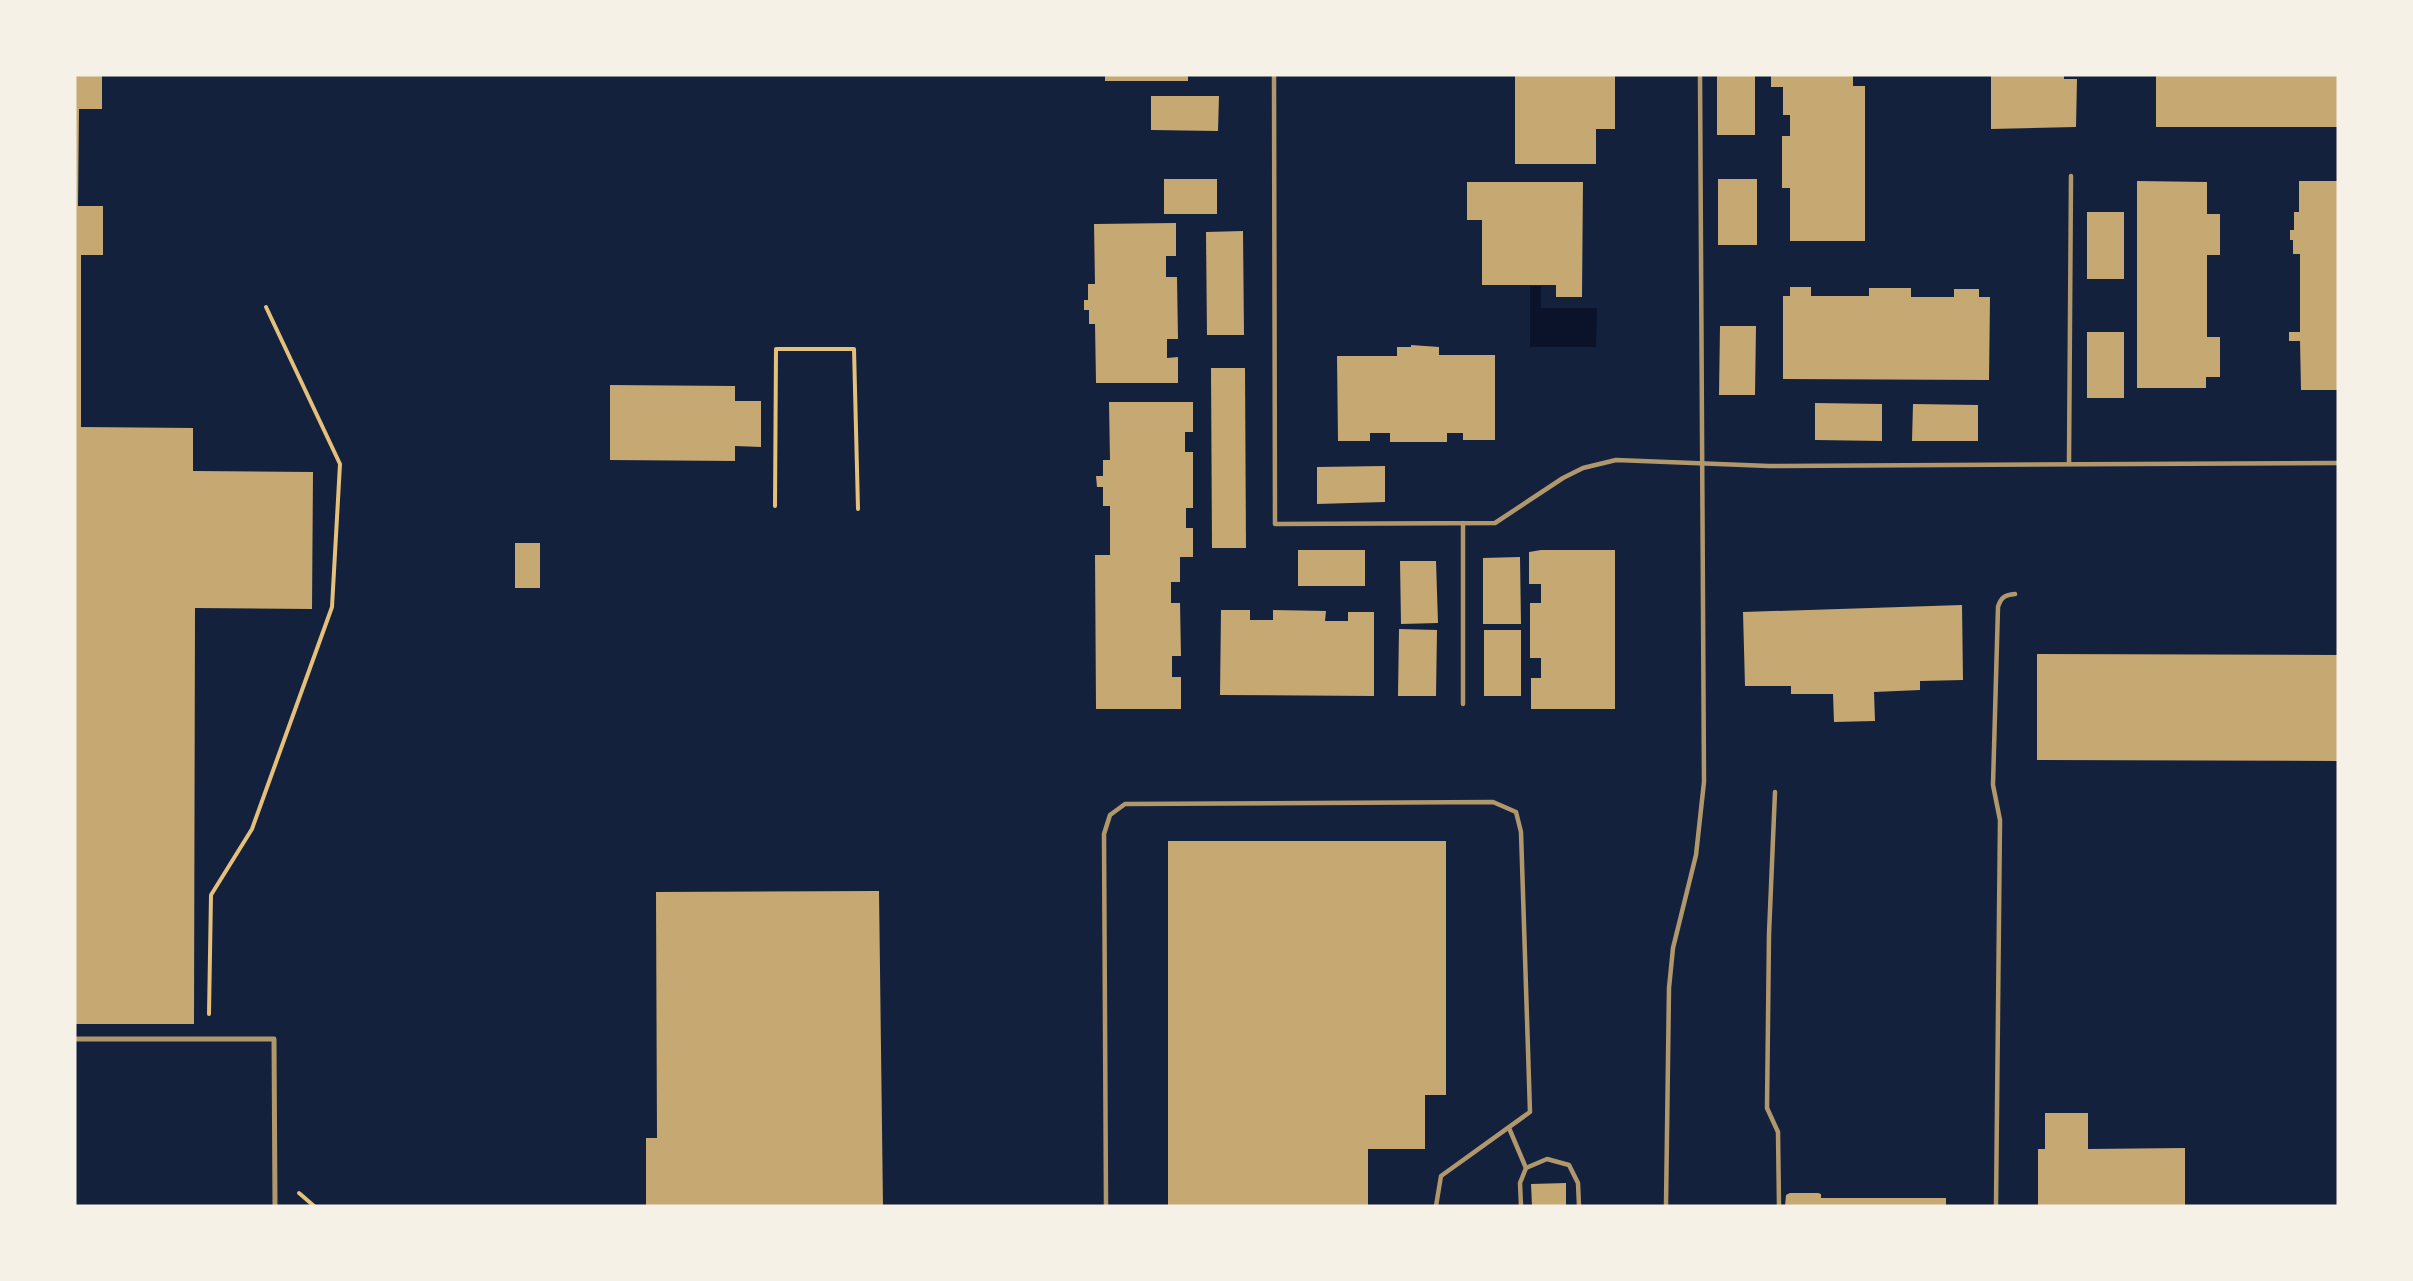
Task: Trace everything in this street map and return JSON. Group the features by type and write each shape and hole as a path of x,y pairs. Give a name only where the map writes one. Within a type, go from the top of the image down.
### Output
{"street":[{"path":"75,1039 274,1039 275,1206"}],"lane":[{"path":"1274,75 1275,524 1495,523 1563,478 1600,463 1635,459 1768,466 2338,463"},
{"path":"1666,1206 1669,988 1673,948 1696,855 1704,782 1700,75"},
{"path":"2069,464 2072,176"},
{"path":"1464,523 1464,704"},
{"path":"1996,1206 2000,820 1993,785 1998,608 2000,600 2006,595 2015,594"},
{"path":"1775,792 1769,934 1767,1108 1778,1132 1779,1206"},
{"path":"1106,1206 1104,834 1110,814 1125,804 1493,802 1516,813 1521,831 1530,1112 1441,1176 1436,1206"},
{"path":"1509,1128 1526,1168 1520,1183 1521,1206"},
{"path":"1526,1168 1547,1159 1569,1165 1578,1183 1579,1206"}],"path":[{"path":"209,1022 211,895 252,830 332,607 340,464 266,307"},
{"path":"775,506 776,350 854,350 858,509"}],"water":[{"path":"1530,286 1541,286 1541,308 1597,308 1596,347 1530,347"}],"building":[{"path":"75,75 102,75 102,109 79,109 78,206 103,206 103,255 81,255 81,427 193,428 193,471 313,472 312,609 195,608 194,1024 75,1024"},
{"path":"1105,75 1188,75 1188,81 1105,81"},
{"path":"1515,75 1615,75 1615,129 1596,129 1596,164 1515,164"},
{"path":"1717,75 1755,75 1755,135 1717,135"},
{"path":"1771,75 1853,75 1853,86 1865,86 1865,241 1790,241 1790,188 1782,188 1782,136 1790,136 1790,115 1783,115 1783,87 1771,87"},
{"path":"1991,75 2064,75 2064,79 2077,79 2076,127 1991,129"},
{"path":"2156,75 2338,75 2338,127 2156,127"},
{"path":"1151,96 1219,96 1218,131 1151,130"},
{"path":"1164,179 1217,179 1217,214 1164,214"},
{"path":"1718,179 1757,179 1757,245 1718,245"},
{"path":"2137,181 2207,182 2207,214 2220,214 2220,255 2207,255 2207,337 2220,337 2220,377 2206,377 2206,388 2137,388"},
{"path":"2299,181 2338,181 2338,390 2301,390 2300,341 2289,341 2289,332 2300,332 2300,254 2293,254 2293,240 2290,240 2290,230 2294,230 2294,212 2299,212"},
{"path":"1467,182 1583,182 1582,297 1556,297 1556,285 1482,285 1482,220 1467,220"},
{"path":"2087,212 2124,212 2124,279 2087,279"},
{"path":"1176,223 1176,256 1166,256 1166,277 1177,277 1178,339 1167,339 1167,358 1178,357 1178,383 1096,383 1095,324 1089,324 1089,310 1084,310 1084,300 1088,300 1088,284 1095,284 1094,224"},
{"path":"1243,231 1244,335 1207,335 1206,232"},
{"path":"1790,287 1811,287 1811,296 1869,296 1869,288 1911,288 1911,297 1954,297 1954,289 1979,289 1979,297 1990,297 1989,380 1783,379 1783,296 1790,296"},
{"path":"1720,326 1756,326 1755,395 1719,395"},
{"path":"2087,332 2124,332 2124,398 2087,398"},
{"path":"1411,345 1439,347 1439,355 1495,355 1495,440 1463,440 1463,433 1447,433 1447,442 1390,442 1390,433 1370,433 1370,441 1338,441 1337,356 1397,356 1397,347 1411,347"},
{"path":"1211,368 1245,368 1246,548 1212,548"},
{"path":"610,385 735,386 735,401 761,401 761,447 735,446 735,461 610,460"},
{"path":"1109,402 1193,402 1193,432 1185,432 1185,452 1193,452 1193,508 1186,508 1186,528 1193,528 1193,557 1180,557 1180,582 1171,582 1171,603 1180,603 1181,656 1172,656 1172,677 1181,677 1181,709 1096,709 1095,555 1110,555 1110,506 1103,506 1103,487 1097,487 1096,476 1103,476 1103,460 1110,460"},
{"path":"1815,403 1882,404 1882,441 1815,440"},
{"path":"1913,404 1978,405 1978,441 1912,441"},
{"path":"1385,466 1385,502 1317,504 1317,467"},
{"path":"515,543 540,543 540,588 515,588"},
{"path":"1298,550 1365,550 1365,586 1298,586"},
{"path":"1615,550 1615,709 1531,709 1531,678 1541,678 1541,658 1530,658 1530,603 1541,603 1541,584 1529,584 1529,552"},
{"path":"1520,557 1521,624 1483,624 1483,558"},
{"path":"1400,561 1436,561 1438,623 1401,624"},
{"path":"1962,605 1963,680 1920,681 1920,690 1874,692 1875,721 1834,722 1833,694 1791,694 1791,686 1745,686 1743,612"},
{"path":"1221,610 1250,610 1250,620 1273,620 1273,610 1326,611 1325,621 1348,621 1348,612 1374,612 1374,696 1220,695"},
{"path":"1399,629 1437,630 1436,696 1398,696"},
{"path":"1484,630 1521,630 1521,696 1484,696"},
{"path":"2037,654 2338,655 2338,761 2037,760"},
{"path":"1168,841 1446,841 1446,1095 1425,1095 1425,1149 1368,1149 1368,1206 1168,1206"},
{"path":"879,891 883,1206 646,1206 646,1138 657,1138 656,892"},
{"path":"2045,1113 2088,1113 2088,1149 2185,1148 2185,1206 2038,1206 2038,1149 2045,1149"},
{"path":"1566,1183 1566,1206 1532,1206 1531,1184"},
{"path":"1818,1193 1821,1194 1821,1198 1946,1198 1946,1206 1785,1206 1786,1195"}]}
